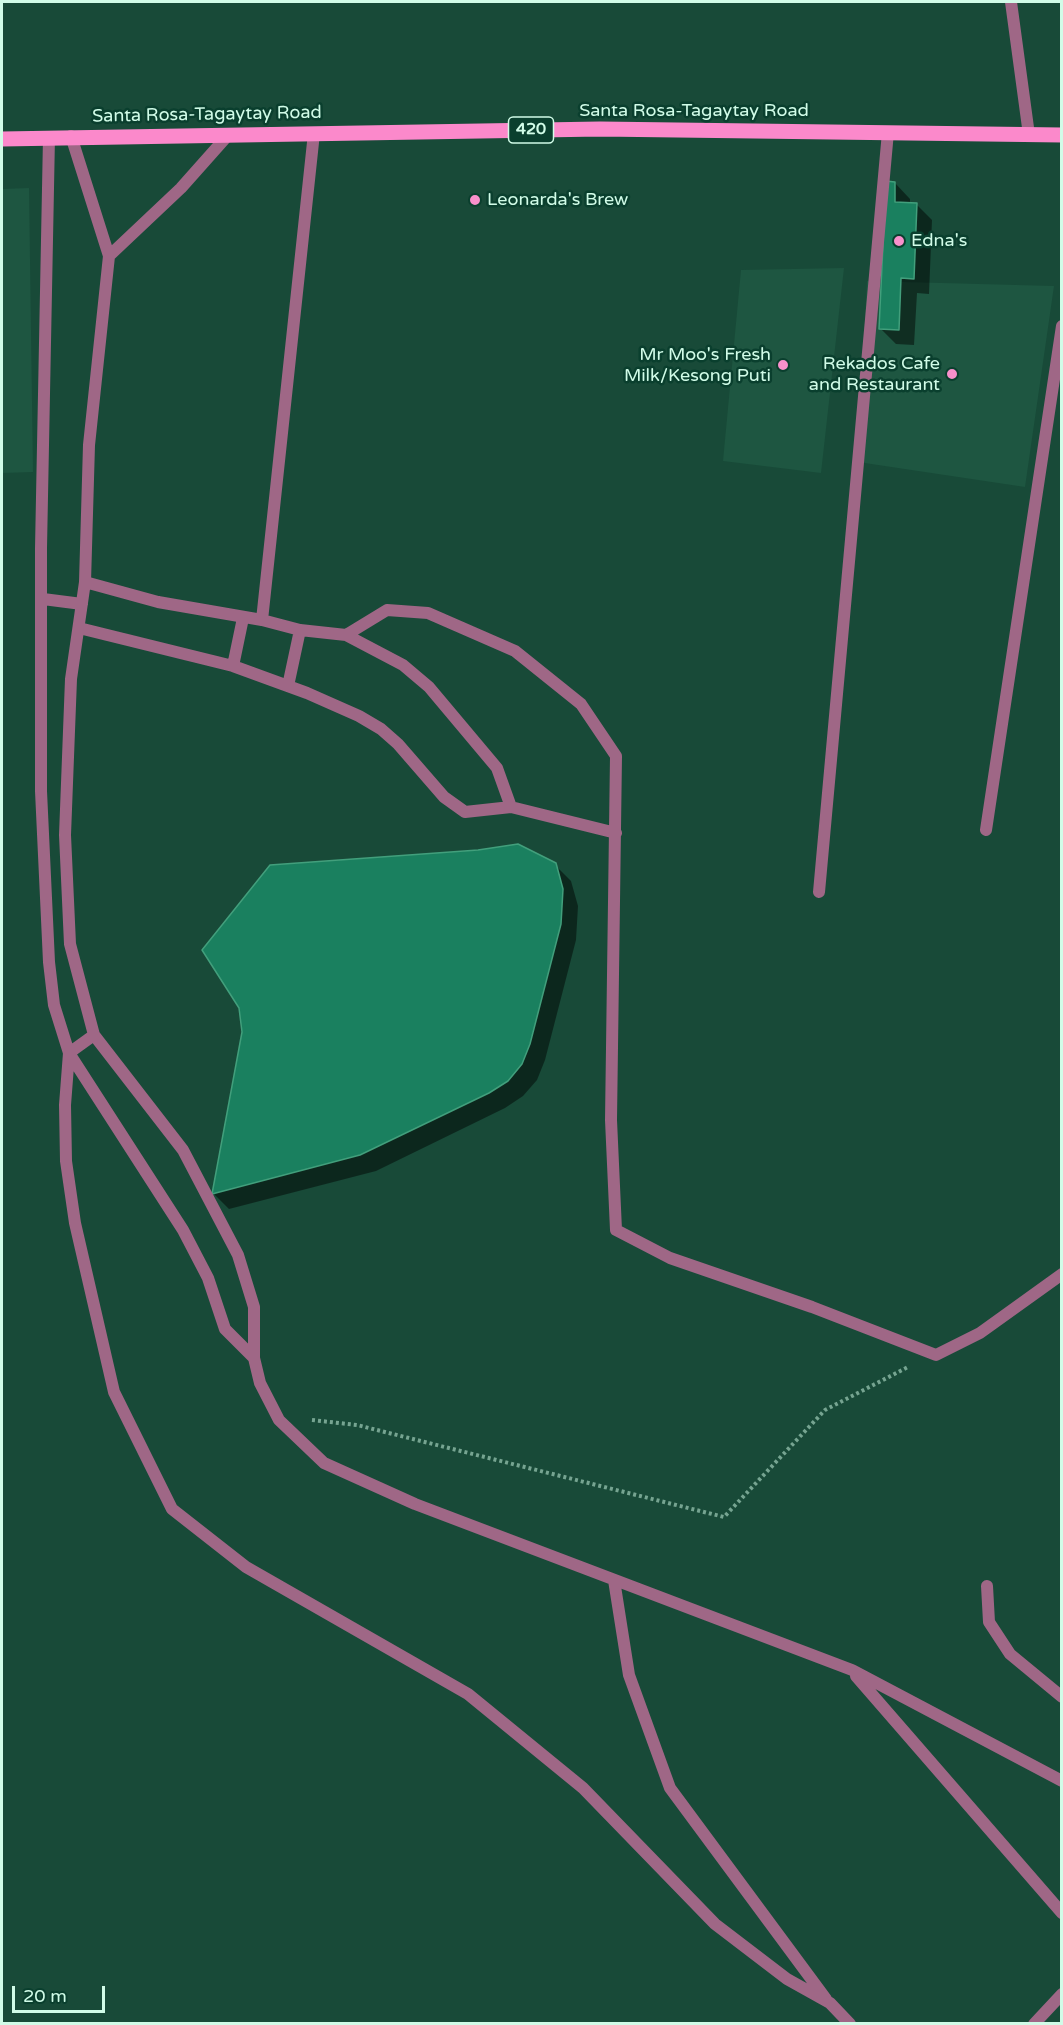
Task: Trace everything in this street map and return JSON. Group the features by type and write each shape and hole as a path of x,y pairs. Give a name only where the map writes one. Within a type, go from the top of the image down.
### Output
{"main road":[{"name":"Santa Rosa-Tagaytay Road","path":"2,138 600,129 1062,135"}],"lane":[{"path":"1011,2 1029,135"},
{"path":"819,892 888,132"},
{"path":"262,620 314,133"},
{"path":"109,256 181,188 229,134"},
{"path":"49,136 41,548 43,599 41,791 48,962 54,1005 69,1053 183,1230 208,1278 225,1329 254,1358"},
{"path":"71,136 109,256 89,445 85,582 71,679 65,835 70,944 94,1035 183,1150 238,1255 254,1307 254,1358 260,1383 279,1420 324,1463 415,1504 852,1670 1062,1781"},
{"path":"986,830 1062,326"},
{"path":"85,582 158,602 262,620 300,630 346,635 403,665 429,687 496,768 511,807"},
{"path":"43,599 82,604"},
{"path":"346,635 387,610 428,613 515,651 582,704 616,756 611,1120 616,1230 670,1258 812,1307 936,1354 980,1333 1062,1274"},
{"path":"233,666 243,618"},
{"path":"79,628 233,666 359,716 381,729 398,744 444,797 465,812 511,807 616,833"},
{"path":"288,686 300,630"},
{"path":"94,1035 69,1053 65,1105 66,1161 80,1246 114,1392 172,1509 246,1567 468,1694 583,1788 715,1924 787,1979 830,2003"},
{"path":"614,1580 629,1675 670,1788 830,2003 850,2024"},
{"path":"987,1586 989,1622 1004,1646 1010,1654 1062,1697"},
{"path":"852,1670 1062,1913"},
{"path":"1034,2024 1062,1994"}],"path":[{"path":"279,1420 333,1421 357,1425 724,1517 825,1410 936,1354"}],"shaded area":[{"path":"29,188 33,472 2,473 2,189"},
{"name":"Mr Moo's Fresh Milk/Kesong Puti","path":"844,268 821,473 723,461 741,270"},
{"name":"Rekados Cafe and Restaurant","path":"867,281 1054,286 1025,487 858,462"}],"building":[{"name":"Edna's","path":"886,181 895,182 895,202 917,203 914,279 901,278 899,330 879,329"},
{"path":"518,844 556,863 563,889 561,924 530,1044 522,1064 508,1081 489,1093 360,1155 212,1194 242,1032 239,1008 202,950 270,865 478,850"}],"place":[{"name":"Leonarda's Brew","path":"475,200"},
{"name":"Edna's","path":"899,241"},
{"name":"Mr Moo's Fresh Milk/Kesong Puti","path":"783,365"},
{"name":"Rekados Cafe and Restaurant","path":"952,374"}]}
